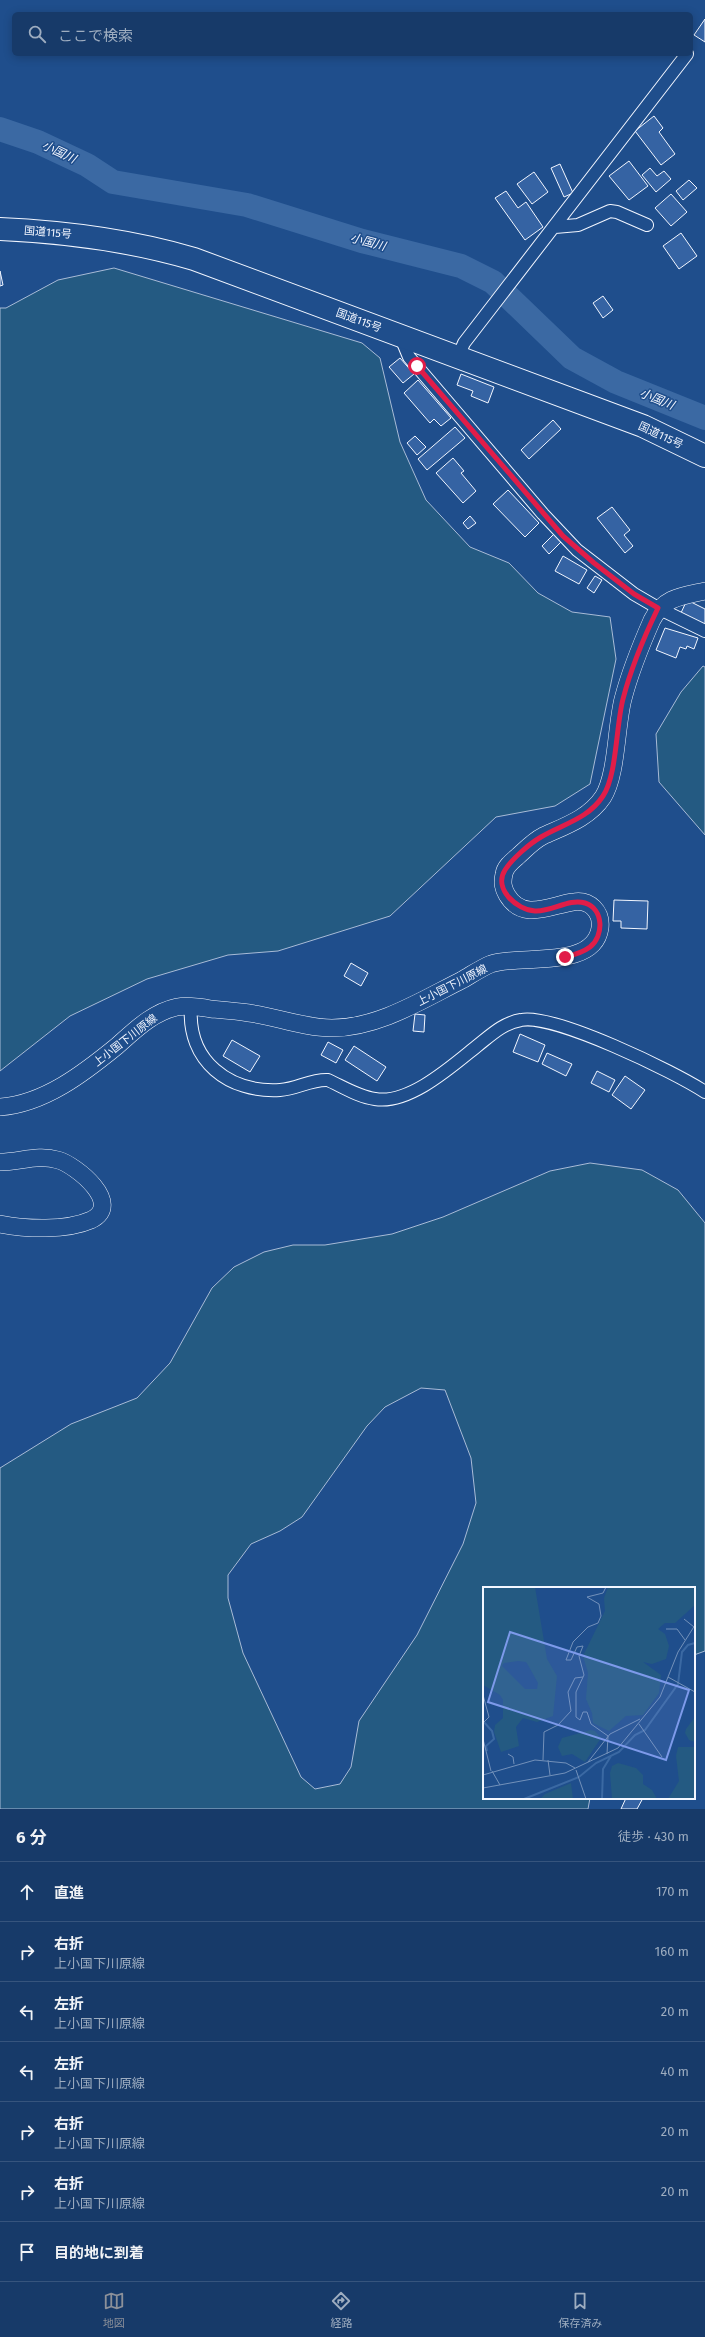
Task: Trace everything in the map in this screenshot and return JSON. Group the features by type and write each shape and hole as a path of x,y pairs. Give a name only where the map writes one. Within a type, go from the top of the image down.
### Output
{"highway":[{"name":"国道115号","path":"0,229 62,233 154,247 194,259 643,426 705,456"}],"main road":[{"path":"658,608 674,599 705,591"},
{"name":"上小国下川原線","path":"0,1107 18,1106 48,1094 98,1062 158,1013 179,1007 249,1013 306,1026 330,1028 353,1027 402,1010 491,964 516,959 565,957 582,953 591,946 600,930 600,916 594,907 585,903 574,901 536,911 520,907 509,899 502,886 504,871 540,837 572,824 591,810 604,795 611,772 623,699 631,672 658,608"},
{"path":"0,1162 35,1157 58,1160 80,1171 96,1187 102,1201 99,1213 91,1220 61,1227 20,1228 0,1224"}],"street":[{"path":"458,357 464,343 685,56"},
{"path":"555,227 578,225 610,211 617,212 647,224"},
{"path":"406,338 404,345 409,357 563,536 594,563 634,594 658,608 705,631"},
{"path":"191,1007 190,1027 197,1047 206,1061 230,1081 259,1090 282,1090 320,1079 328,1080 370,1098 397,1098 443,1073 501,1027 514,1021 529,1019 547,1021 608,1044 672,1072 705,1092"}],"shaded area":[{"path":"114,268 362,343 380,358 400,442 426,500 470,547 509,563 538,593 572,612 610,617 616,659 590,784 555,806 496,817 390,916 278,951 228,955 147,979 70,1016 0,1071 0,308 6,308 58,280"},
{"path":"703,666 705,667 705,835 659,782 656,734 681,692"},
{"path":"590,1163 642,1170 678,1190 705,1223 705,1651 695,1655 695,1587 483,1587 483,1799 590,1799 588,1809 0,1809 0,1468 71,1424 137,1398 170,1363 212,1288 234,1267 264,1252 293,1245 325,1245 392,1234 443,1217 550,1171","holes":["421,1388 445,1390 471,1458 476,1503 463,1544 417,1635 359,1721 351,1767 340,1784 315,1789 301,1777 243,1653 228,1598 228,1575 251,1544 280,1531 302,1517 367,1426 385,1407"]}],"building":[{"path":"705,19 705,42 694,35"},
{"path":"654,116 663,128 659,132 675,154 661,165 635,131"},
{"path":"629,161 648,186 629,200 609,176"},
{"path":"560,164 573,193 564,197 551,168"},
{"path":"650,168 657,176 664,171 671,179 656,192 642,175"},
{"path":"534,172 548,192 532,204 517,184"},
{"path":"689,180 697,188 683,200 676,191"},
{"path":"506,191 518,208 526,202 543,227 525,240 495,198"},
{"path":"671,194 687,212 671,226 655,208"},
{"path":"681,233 697,256 679,269 663,246"},
{"path":"0,271 3,285 0,286"},
{"path":"603,296 613,310 603,318 593,303"},
{"path":"400,358 414,374 403,383 389,367"},
{"path":"461,374 494,387 488,403 471,396 473,391 457,385"},
{"path":"418,380 451,418 441,426 434,419 430,423 404,393"},
{"path":"553,420 561,429 529,459 521,450"},
{"path":"455,427 465,438 427,470 418,459"},
{"path":"415,436 426,447 417,455 407,443"},
{"path":"453,458 464,471 461,473 476,491 463,503 436,473"},
{"path":"508,490 539,523 525,537 493,504"},
{"path":"612,507 630,530 624,535 633,546 625,553 597,518"},
{"path":"470,516 476,523 468,529 463,523"},
{"path":"554,534 561,542 549,554 542,546"},
{"path":"563,556 587,570 579,584 555,571"},
{"path":"595,576 602,580 594,593 587,588"},
{"path":"687,600 705,609 705,626 680,615"},
{"path":"665,628 698,638 694,649 687,646 686,649 680,647 676,658 656,650"},
{"path":"614,900 648,901 647,929 621,928 621,921 613,921"},
{"path":"351,963 368,973 361,986 344,976"},
{"path":"415,1014 425,1015 424,1032 413,1031"},
{"path":"520,1034 545,1045 538,1062 513,1052"},
{"path":"232,1040 260,1056 250,1072 223,1056"},
{"path":"328,1042 343,1050 336,1063 321,1055"},
{"path":"354,1046 386,1067 377,1081 345,1060"},
{"path":"547,1053 572,1064 566,1076 542,1064"},
{"path":"597,1071 615,1080 609,1092 591,1083"},
{"path":"625,1076 645,1090 631,1109 612,1095"},
{"path":"626,1799 642,1799 637,1809 621,1809"}],"waterway":[{"name":"小国川","path":"0,129 38,142 87,165 113,182 247,205 362,241 461,266 493,282 572,358 616,382 705,418"}],"route":[{"path":"417,366 563,536 577,550 634,594 658,608 631,672 623,699 616,734 611,772 604,795 591,810 572,824 540,837 504,871 502,886 509,899 520,907 536,911 561,906 574,901 585,903 594,907 600,916 600,930 596,939 591,946 582,953 565,957"}]}
